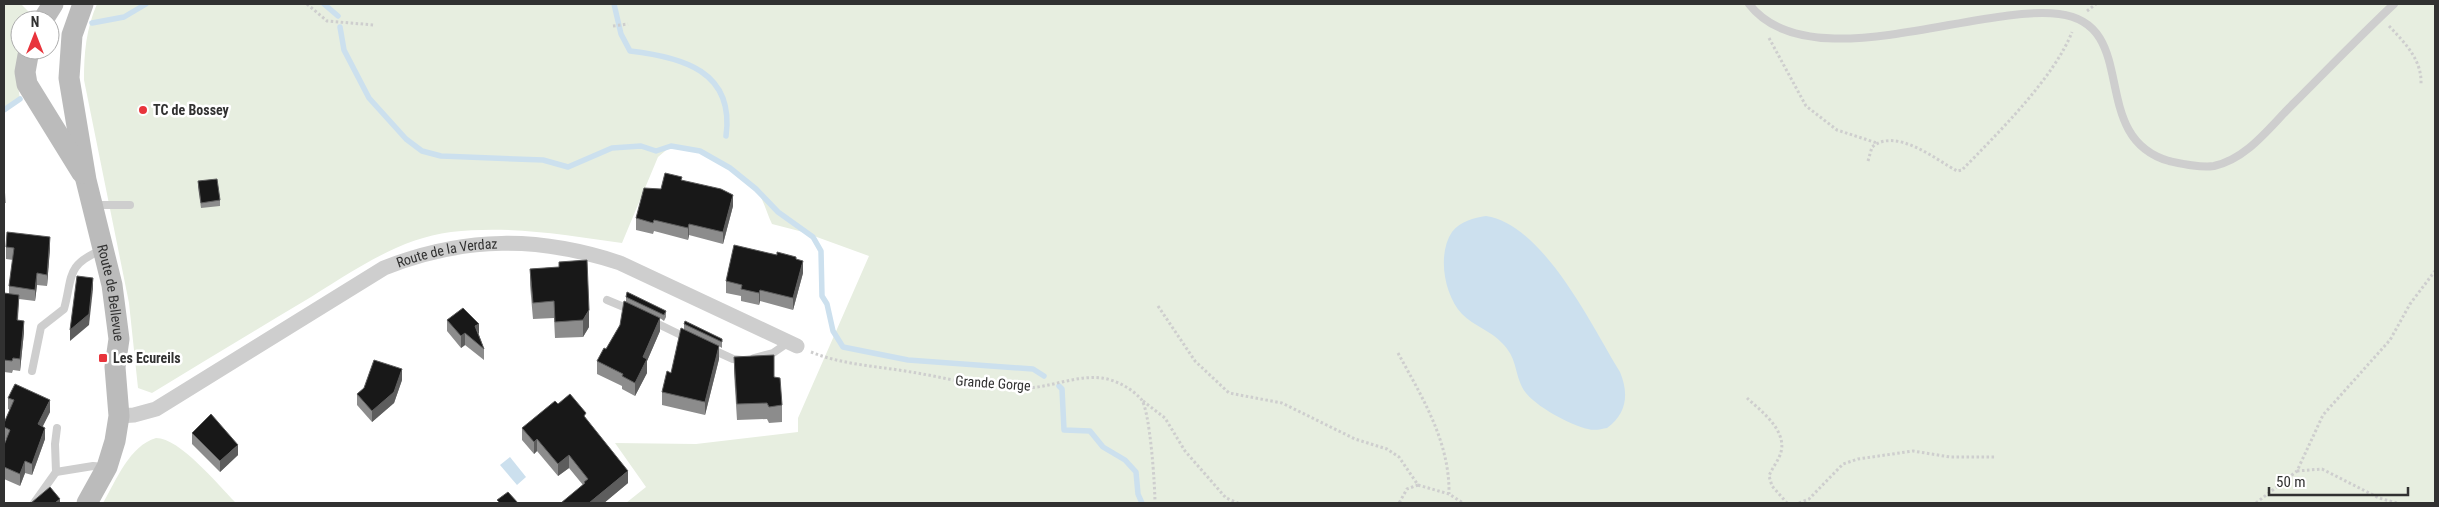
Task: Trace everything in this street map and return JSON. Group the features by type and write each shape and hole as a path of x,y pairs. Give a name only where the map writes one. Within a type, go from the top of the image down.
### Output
{"street":[{"name":"Route de Bellevue","path":"83,4 72,35 69,78 86,180 112,285 119,339 115,367 119,416 107,467 87,503"},
{"name":"Route de Bellevue","path":"27,60 25,72 27,84 86,180"},
{"name":"Route de la Verdaz","path":"119,416 134,416 156,409 384,268 424,253 465,244 550,245 604,258 620,263 793,344"}],"lane":[{"path":"1749,4 1766,21 1778,28 1804,36 1841,40 2026,14 2052,13 2077,18 2088,25 2107,53 2126,129 2135,142 2146,152 2161,158 2182,164 2212,166 2247,150 2394,4"},
{"path":"92,204 130,205"},
{"path":"32,371 39,331 42,324 64,309 72,272 85,258 104,249"},
{"path":"607,300 695,342"},
{"path":"704,346 733,359 748,360 793,344"},
{"path":"34,503 56,472 57,428"},
{"path":"56,472 93,466 107,467"}],"path":[{"path":"306,4 327,21 374,25"},
{"path":"1868,161 1872,147 1877,143 1892,140 1908,145 1957,171 1962,170 2040,84 2067,44 2077,18 2096,4"},
{"path":"2380,17 2410,50 2419,67 2421,84"},
{"path":"613,26 628,24"},
{"path":"1768,36 1806,106 1837,130 1877,143"},
{"path":"2256,503 2297,471 2322,416 2390,340 2410,304 2435,271"},
{"path":"1158,306 1195,361 1229,393 1282,403 1356,439 1387,449 1399,457 1418,485"},
{"name":"Grande Gorge","path":"793,344 832,361 912,372 960,383 1027,388 1082,377 1103,378 1122,384 1165,418 1185,450 1226,498 1238,503"},
{"path":"1398,353 1436,425 1449,475 1449,494"},
{"path":"1747,398 1777,429 1780,437 1781,453 1768,476 1772,486 1786,503"},
{"path":"1142,400 1148,418 1156,503"},
{"path":"1799,503 1809,499 1844,464 1858,459 1913,451 1950,457 1996,457"},
{"path":"2297,471 2322,469 2379,498 2397,503"},
{"path":"1399,503 1407,489 1418,485 1449,494 1463,503"}],"shaded area":[{"path":"4,4 21,4 27,10 10,10 10,60 18,60 20,99 4,110"},
{"path":"97,4 2435,4 2435,503 626,503 646,487 615,443 696,444 798,432 798,418 869,256 803,232 772,224 763,201 749,181 717,160 693,151 671,146 658,157 622,243 516,230 451,232 411,242 391,250 354,270 152,393 138,388 129,303 84,80 86,41"},
{"path":"156,438 166,440 187,454 235,502 103,503 131,456 138,448"}],"water":[{"path":"1486,216 1507,223 1527,238 1546,257 1580,304 1620,372 1625,388 1624,403 1619,416 1607,428 1593,430 1580,427 1551,413 1533,400 1526,394 1519,381 1513,359 1507,348 1493,335 1462,314 1456,306 1447,286 1445,274 1444,263 1447,241 1459,225 1472,219"},
{"path":"510,457 526,477 517,485 500,465"}],"building":[{"path":"665,173 682,177 681,180 721,189 733,195 723,232 689,224 688,228 654,220 653,223 636,218 644,188 661,189"},
{"path":"217,179 220,200 201,203 198,181"},
{"path":"7,232 50,237 47,275 37,273 35,290 9,286 14,248 6,247"},
{"path":"734,245 777,255 777,252 803,261 793,298 760,290 759,293 741,289 742,285 726,281"},
{"path":"587,260 589,310 583,320 555,322 554,301 533,303 530,269 559,267 559,262"},
{"path":"77,276 93,278 89,314 70,330"},
{"path":"627,292 666,311 664,315 626,297"},
{"path":"4,293 19,295 17,320 24,321 20,359 13,358 12,361 4,360"},
{"path":"624,301 660,318 643,357 647,359 635,383 622,376 623,374 597,361 620,325"},
{"path":"463,308 479,324 475,326 484,349 465,333 461,336 447,320"},
{"path":"685,321 722,339 722,342 684,324"},
{"path":"681,328 719,346 705,402 662,392 667,371 671,373"},
{"path":"774,355 774,377 780,378 782,405 769,407 767,403 737,404 734,357"},
{"path":"374,360 402,369 394,392 372,411 357,394 364,388"},
{"path":"15,384 50,400 38,424 45,428 32,464 25,461 20,474 4,467 4,445 10,430 4,427 4,423 14,400 8,398"},
{"path":"570,394 586,413 584,416 628,471 589,503 561,503 588,479 569,455 558,464 537,439 534,442 522,428 555,401 558,404"},
{"path":"211,414 238,445 220,461 192,433"},
{"path":"50,487 60,499 55,503 31,503"},
{"path":"508,492 518,503 500,503 497,500"}],"waterway":[{"path":"92,23 124,17 146,4"},
{"path":"324,4 338,16"},
{"path":"614,4 621,34 630,51 686,63 701,71 713,82 722,96 727,114 726,136"},
{"path":"340,27 344,50 369,98 406,139 422,151 441,156 543,160 568,167 612,148 641,146 656,151 671,146 700,151 730,168 756,189 778,212 813,237 821,251 822,296 827,304 833,331 843,347 908,360 1033,369 1044,376"},
{"path":"4,110 20,99"},
{"path":"1059,386 1062,389 1064,430 1090,431 1103,447 1125,460 1136,472 1138,494 1142,503"}],"place":[{"name":"TC de Bossey","path":"143,110"},
{"name":"Les Ecureils","path":"103,358"}]}
